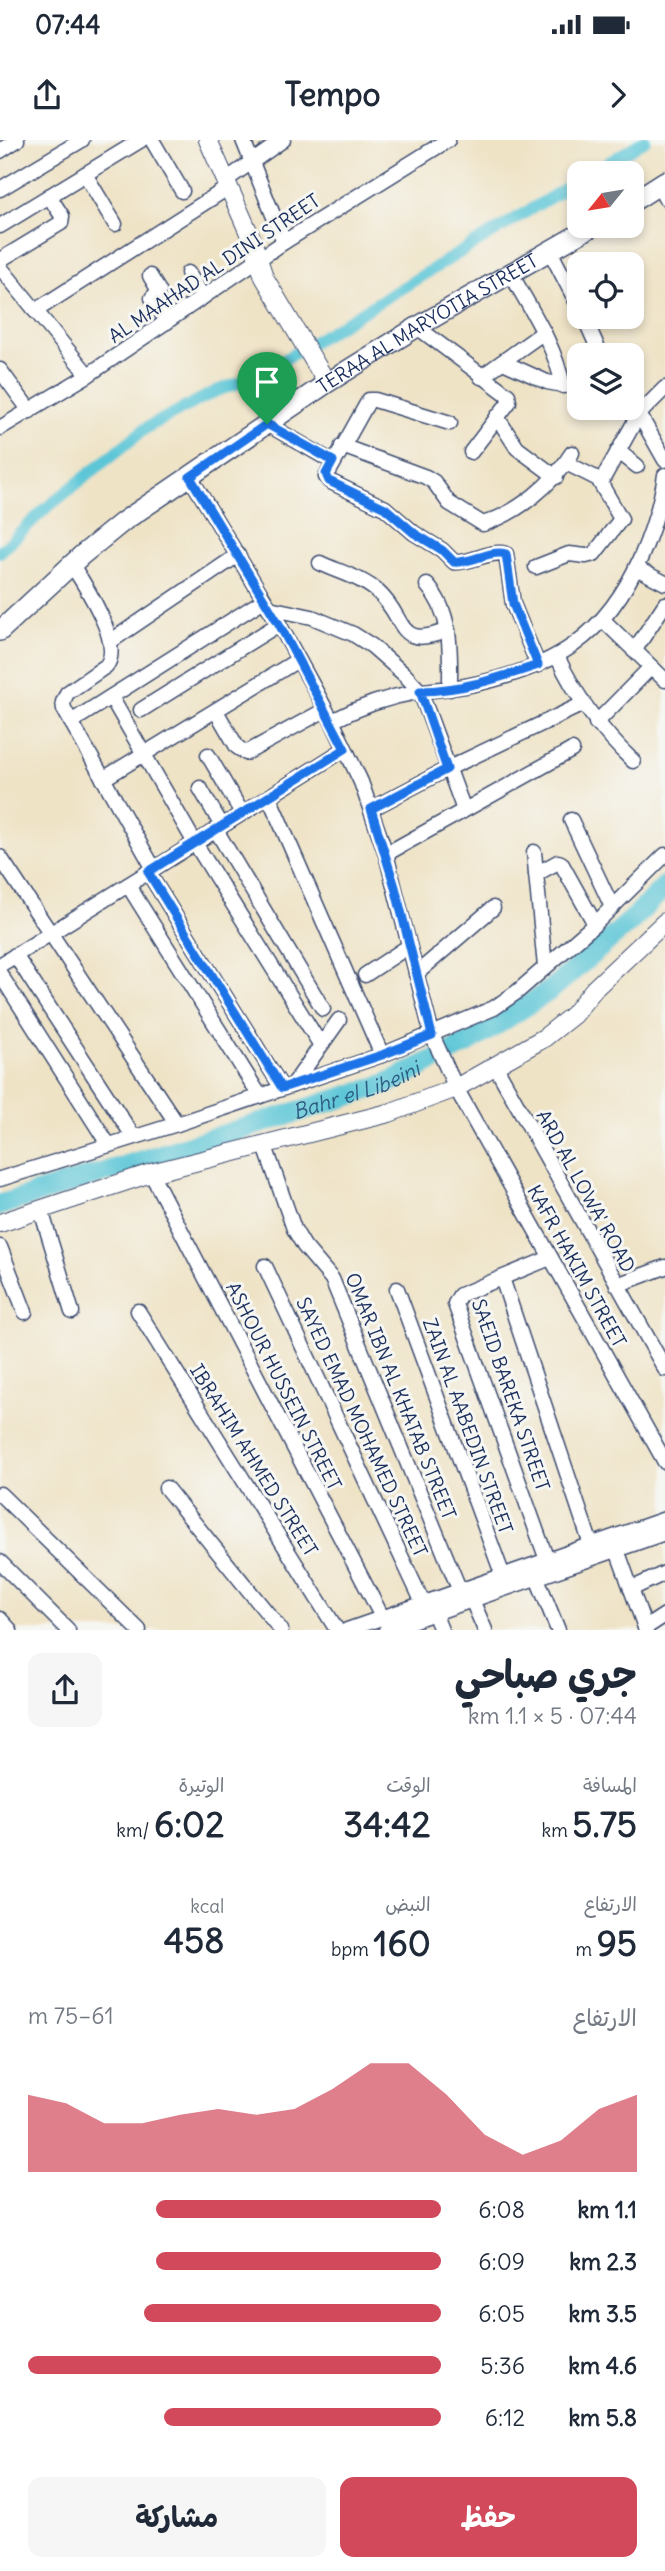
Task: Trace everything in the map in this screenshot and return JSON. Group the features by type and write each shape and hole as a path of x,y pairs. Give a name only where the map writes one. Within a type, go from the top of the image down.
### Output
{"main road":[{"path":"644,197 663,188"},
{"name":"TERAA AL MARYOTIA STREET","path":"0,631 115,528 267,424 322,375 417,327 572,238"}],"street":[{"path":"0,151 17,140"},
{"path":"0,189 82,140"},
{"path":"0,226 141,140"},
{"path":"152,140 182,191"},
{"path":"208,140 274,297 322,375"},
{"path":"243,140 284,242"},
{"path":"35,311 227,184 252,161 283,140"},
{"name":"AL MAAHAD AL DINI STREET","path":"0,428 88,375 203,297 261,268 284,242 448,140"},
{"path":"85,174 115,224"},
{"path":"0,260 61,223 62,216 50,196"},
{"path":"550,251 567,284"},
{"path":"0,267 88,375"},
{"path":"188,274 203,297"},
{"path":"511,274 558,362 563,386"},
{"path":"150,276 159,291 152,298 167,322"},
{"path":"417,327 510,398 471,452"},
{"path":"481,377 544,332"},
{"path":"503,362 532,376 567,386"},
{"path":"0,370 30,411"},
{"path":"644,404 664,393"},
{"path":"450,423 372,399 367,402 333,461 326,474 327,479 385,508 454,562 470,561 501,552 506,554 513,604 538,665"},
{"path":"498,417 517,448 556,477"},
{"path":"601,482 631,420"},
{"path":"642,420 665,460"},
{"path":"267,424 333,461"},
{"path":"342,446 426,477 434,482 449,503 483,524 526,501 556,477 569,458 601,482 621,515 620,522 590,556 569,554 536,567"},
{"path":"618,451 636,466"},
{"path":"216,710 239,750 246,753 328,716 420,691 450,689 489,681 557,656 603,621 627,587 656,517 665,475"},
{"name":"KAFR HAKIM STREET","path":"190,477 279,624 345,749 371,809 386,854 432,1035 456,1088 665,1462"},
{"path":"111,641 237,555"},
{"path":"320,563 378,592 412,635 426,638 448,630"},
{"path":"72,565 95,605 111,641 111,660 67,693 63,702 71,722 151,870 287,1087"},
{"path":"636,568 665,583"},
{"path":"427,585 443,607 448,630 450,689"},
{"path":"71,722 267,604 312,617 353,634 389,660 420,691 464,810"},
{"path":"634,651 665,604"},
{"path":"603,621 665,680"},
{"path":"141,710 279,624"},
{"path":"557,656 596,723 633,761"},
{"path":"103,779 298,660"},
{"path":"596,723 651,667"},
{"path":"111,696 195,843 320,1044"},
{"path":"371,809 447,769 583,704"},
{"path":"0,965 345,749"},
{"path":"386,854 572,750"},
{"path":"208,755 242,813"},
{"path":"200,788 219,828 323,1009"},
{"path":"269,797 382,1055"},
{"path":"571,820 612,907"},
{"path":"534,852 545,967"},
{"path":"0,1179 177,1124 382,1055 494,1008 517,992 595,923 665,855"},
{"path":"0,857 177,1124"},
{"path":"536,874 558,862 561,863 595,923"},
{"path":"128,885 260,1096"},
{"path":"416,974 494,908"},
{"path":"0,1223 151,1173 389,1113 456,1088 544,1038 573,1015 595,988 665,922"},
{"path":"365,975 409,946"},
{"path":"15,955 134,1136"},
{"path":"0,974 108,1144"},
{"path":"287,1087 339,1020"},
{"name":"ARD AL LOWA' ROAD","path":"496,1067 665,1369"},
{"name":"OMAR IBN AL KHATAB STREET","path":"265,1146 294,1228 304,1246 332,1279 466,1595 485,1629"},
{"name":"ASHOUR HUSSEIN STREET","path":"151,1173 384,1623"},
{"path":"41,1210 72,1312"},
{"path":"0,1247 25,1312"},
{"name":"SAEID BAREKA STREET","path":"547,1560 455,1304 460,1295 550,1258"},
{"name":"SAYED EMAD MOHAMED STREET","path":"265,1266 441,1629"},
{"path":"617,1285 665,1267"},
{"path":"502,1278 590,1545"},
{"name":"ZAIN AL AABEDIN STREET","path":"397,1289 503,1576"},
{"name":"IBRAHIM AHMED STREET","path":"138,1311 337,1629"},
{"path":"166,1488 281,1629"},
{"path":"0,1494 139,1629"},
{"path":"466,1595 503,1576 665,1519"},
{"path":"347,1629 384,1623 466,1595 537,1578 665,1533"},
{"path":"617,1550 646,1629 665,1615"},
{"path":"0,1562 68,1629"},
{"path":"631,1589 665,1573"},
{"path":"537,1578 558,1629"},
{"path":"0,1619 10,1629"}],"waterway":[{"path":"611,161 645,140"},
{"path":"0,552 44,510 146,428 216,391 254,378 567,187"},
{"name":"Bahr el Libeini","path":"0,1205 386,1084 468,1043 549,991 632,920 665,886"}],"route":[{"path":"267,424 333,461 326,474 329,481 368,498 393,513 414,533 442,550 454,562 470,561 504,552 507,556 513,604 538,665 471,685 438,691 420,691 447,769 371,809 395,887 432,1035 382,1055 282,1088 148,872 345,749 279,624 190,477 267,424"}]}
